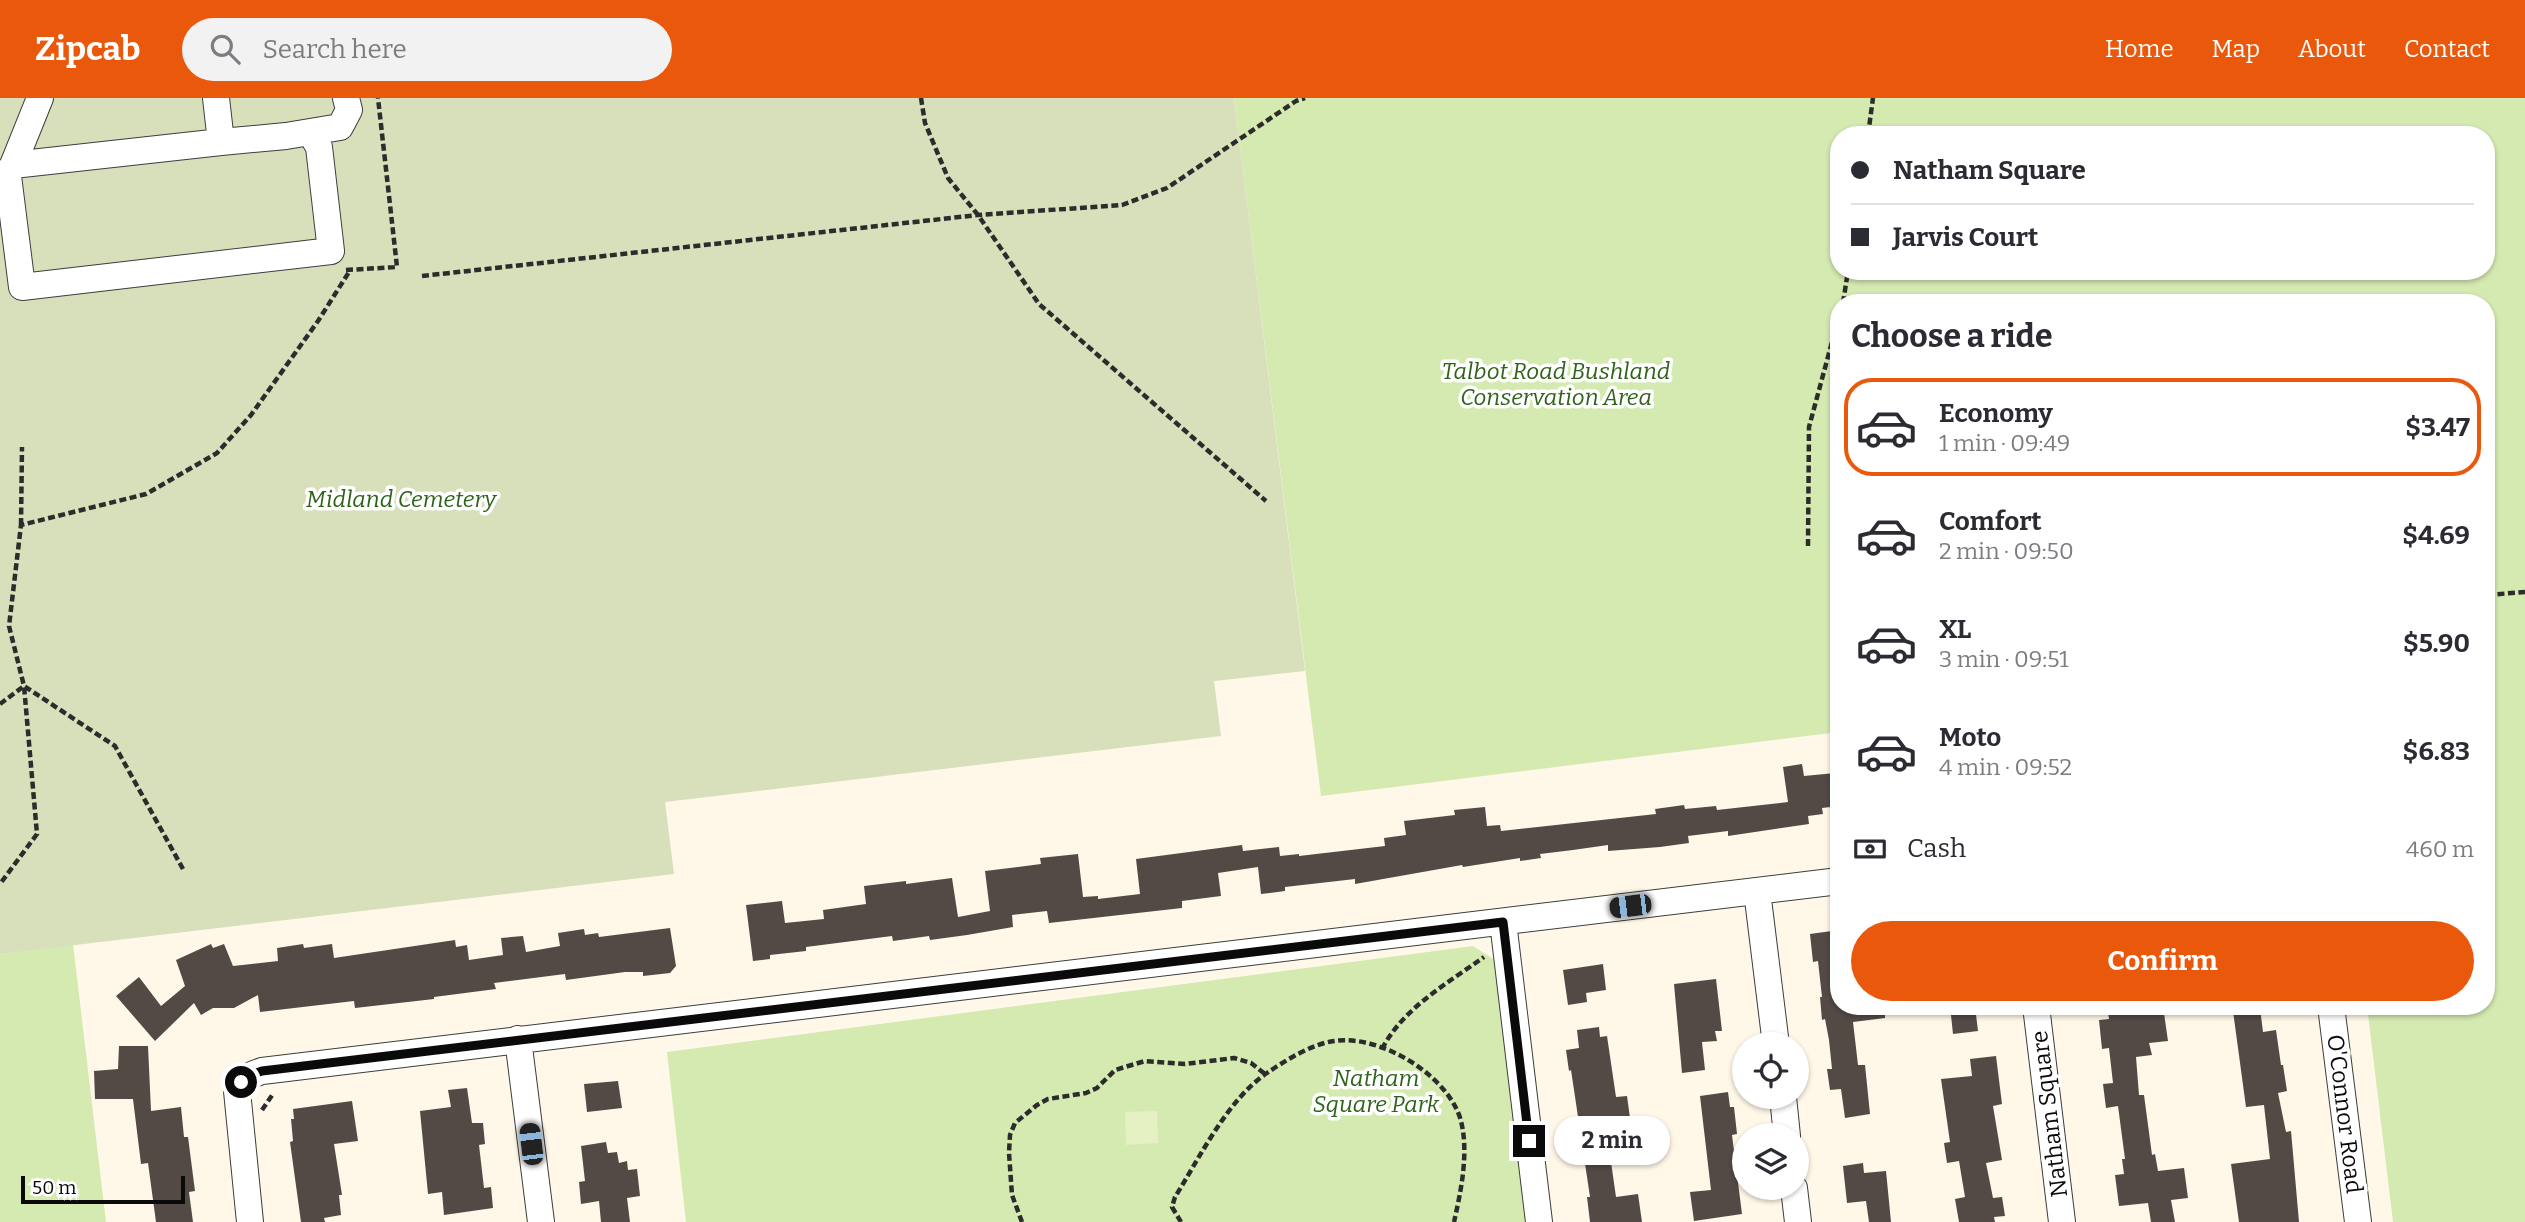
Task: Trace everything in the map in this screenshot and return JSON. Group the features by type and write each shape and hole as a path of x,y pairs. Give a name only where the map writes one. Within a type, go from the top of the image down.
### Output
{"street":[{"path":"40,98 4,169 11,289 331,251 319,146 310,132"},
{"path":"216,98 221,142"},
{"path":"4,169 340,127 349,110 346,98"},
{"path":"250,1222 237,1091 241,1082 262,1071 1830,882"},
{"path":"1757,891 1774,1032"},
{"path":"1503,922 1539,1222"},
{"name":"Natham Square","path":"2037,1015 2062,1222"},
{"name":"O'Connor Road","path":"2332,1015 2358,1222"},
{"path":"518,1039 541,1222"},
{"path":"1795,1200 1798,1222"}],"path":[{"path":"331,251 341,267 349,272 397,267 378,98"},
{"path":"921,98 925,123 948,178 978,215 1039,304 1266,501"},
{"path":"422,276 978,215 1122,205 1167,188 1296,101 1305,98"},
{"path":"1869,126 1873,98"},
{"path":"21,525 146,494 217,453 251,415 318,321 349,272"},
{"path":"1808,546 1809,427 1830,349"},
{"path":"0,884 37,834 24,686 9,626 21,525 22,447"},
{"path":"2495,594 2525,592"},
{"path":"0,704 24,686"},
{"path":"24,686 115,746 183,869"},
{"path":"1382,1049 1390,1034 1427,998 1489,954"},
{"path":"1181,1222 1172,1208 1175,1197 1235,1103 1265,1074 1307,1051 1334,1041 1366,1043 1427,1071 1452,1100 1462,1124 1463,1164 1454,1222"},
{"path":"1022,1222 1012,1195 1010,1135 1015,1123 1037,1105 1048,1100 1086,1093 1097,1088 1115,1070 1145,1061 1185,1064 1234,1058 1251,1063 1265,1074"}],"green space":[{"name":"Midland Cemetery","path":"0,98 1234,98 1305,671 1214,681 1221,736 665,802 674,874 0,954"},
{"name":"Talbot Road Bushland Conservation Area","path":"1234,98 2525,98 2525,1222 2393,1222 2368,1015 2495,1015 2495,294 1830,294 1830,733 1321,796"},
{"path":"73,944 106,1222 0,1222 0,954"},
{"name":"Natham Square Park","path":"1473,946 1498,962 1531,1222 686,1222 667,1052"},
{"path":"1157,1111 1158,1143 1126,1145 1125,1112"}],"building":[{"path":"1802,764 1804,776 1830,773 1830,807 1822,808 1823,814 1808,816 1809,824 1728,836 1728,831 1688,836 1689,843 1660,847 1608,851 1608,845 1540,854 1541,858 1462,865 1355,884 1355,879 1285,887 1285,891 1261,894 1258,867 1218,873 1221,896 1182,901 1182,908 1049,923 1047,911 1012,915 1013,927 930,940 929,936 893,941 892,936 806,947 806,951 770,955 770,959 753,961 746,905 782,901 785,923 824,919 823,910 866,904 864,886 952,878 958,917 990,911 985,871 1041,864 1040,858 1078,854 1083,897 1098,896 1098,899 1140,894 1136,859 1242,845 1243,851 1279,847 1280,856 1385,846 1384,838 1406,835 1404,821 1455,815 1454,810 1485,807 1487,826 1500,825 1501,831 1656,814 1655,809 1684,805 1685,809 1716,806 1717,810 1788,802 1783,767"},
{"path":"670,928 676,966 670,973 643,976 643,972 625,972 566,980 565,974 494,983 496,989 355,1008 354,1001 260,1012 258,995 234,1008 213,1008 201,1015 194,1003 155,1041 116,996 139,977 161,1006 185,986 176,960 211,944 213,948 224,944 233,966 278,961 277,948 303,944 304,948 332,944 334,958 455,940 456,947 467,945 469,960 503,955 501,938 523,936 526,952 560,946 558,933 584,929 585,935 598,933 599,937"},
{"path":"1830,931 1830,1015 1885,1015 1885,1018 1853,1022 1858,1065 1865,1065 1870,1114 1845,1118 1841,1089 1830,1090 1827,1069 1832,1069 1829,1040 1825,1019 1822,1020 1818,961 1813,962 1810,934"},
{"path":"1603,964 1606,990 1586,993 1587,1002 1568,1005 1563,970"},
{"path":"1716,979 1722,1031 1715,1031 1717,1041 1702,1042 1705,1070 1682,1073 1674,984"},
{"path":"1951,1015 1976,1015 1978,1031 1953,1034"},
{"path":"2108,1015 2164,1015 2168,1041 2149,1043 2152,1055 2136,1057 2139,1095 2144,1095 2152,1155 2155,1154 2158,1171 2184,1168 2188,1198 2171,1200 2175,1222 2151,1222 2148,1203 2119,1206 2115,1175 2124,1174 2122,1159 2125,1159 2118,1106 2106,1108 2103,1084 2113,1083 2109,1048 2102,1049 2099,1020 2109,1019"},
{"path":"2234,1015 2261,1015 2263,1032 2276,1030 2283,1065 2287,1091 2278,1093 2286,1132 2291,1131 2299,1222 2239,1222 2231,1164 2270,1159 2264,1105 2246,1107"},
{"path":"1599,1027 1600,1037 1607,1036 1616,1097 1627,1096 1630,1118 1621,1119 1622,1124 1615,1125 1618,1146 1609,1148 1616,1197 1638,1194 1642,1222 1590,1222 1587,1197 1590,1197 1566,1050 1579,1048 1577,1030"},
{"path":"119,1046 148,1046 151,1111 181,1107 195,1191 189,1192 193,1222 156,1222 148,1163 141,1164 133,1099 95,1099 94,1071 118,1069"},
{"path":"1996,1056 2002,1104 1993,1106 2002,1160 1986,1163 1993,1198 2002,1197 2005,1216 1994,1217 1995,1222 1959,1222 1955,1199 1965,1197 1959,1161 1947,1163 1944,1143 1950,1142 1941,1079 1972,1076 1970,1059"},
{"path":"618,1081 622,1108 587,1112 584,1084"},
{"path":"467,1088 472,1123 483,1123 485,1144 479,1145 484,1188 491,1187 493,1208 444,1215 442,1192 428,1194 420,1111 451,1107 448,1090"},
{"path":"1728,1092 1730,1107 1734,1109 1732,1200 1740,1200 1742,1214 1694,1221 1690,1192 1711,1190 1700,1096"},
{"path":"352,1101 358,1141 334,1144 342,1195 339,1195 341,1215 324,1218 325,1222 301,1222 290,1142 293,1141 293,1109"},
{"path":"606,1142 608,1153 617,1152 619,1163 627,1161 628,1170 637,1169 640,1196 627,1198 630,1222 601,1222 599,1201 581,1204 579,1182 585,1181 581,1146"},
{"path":"1863,1163 1864,1173 1886,1171 1891,1222 1869,1222 1866,1201 1847,1203 1843,1166"}],"route":[{"path":"241,1082 262,1071 1503,922 1529,1141"}]}
